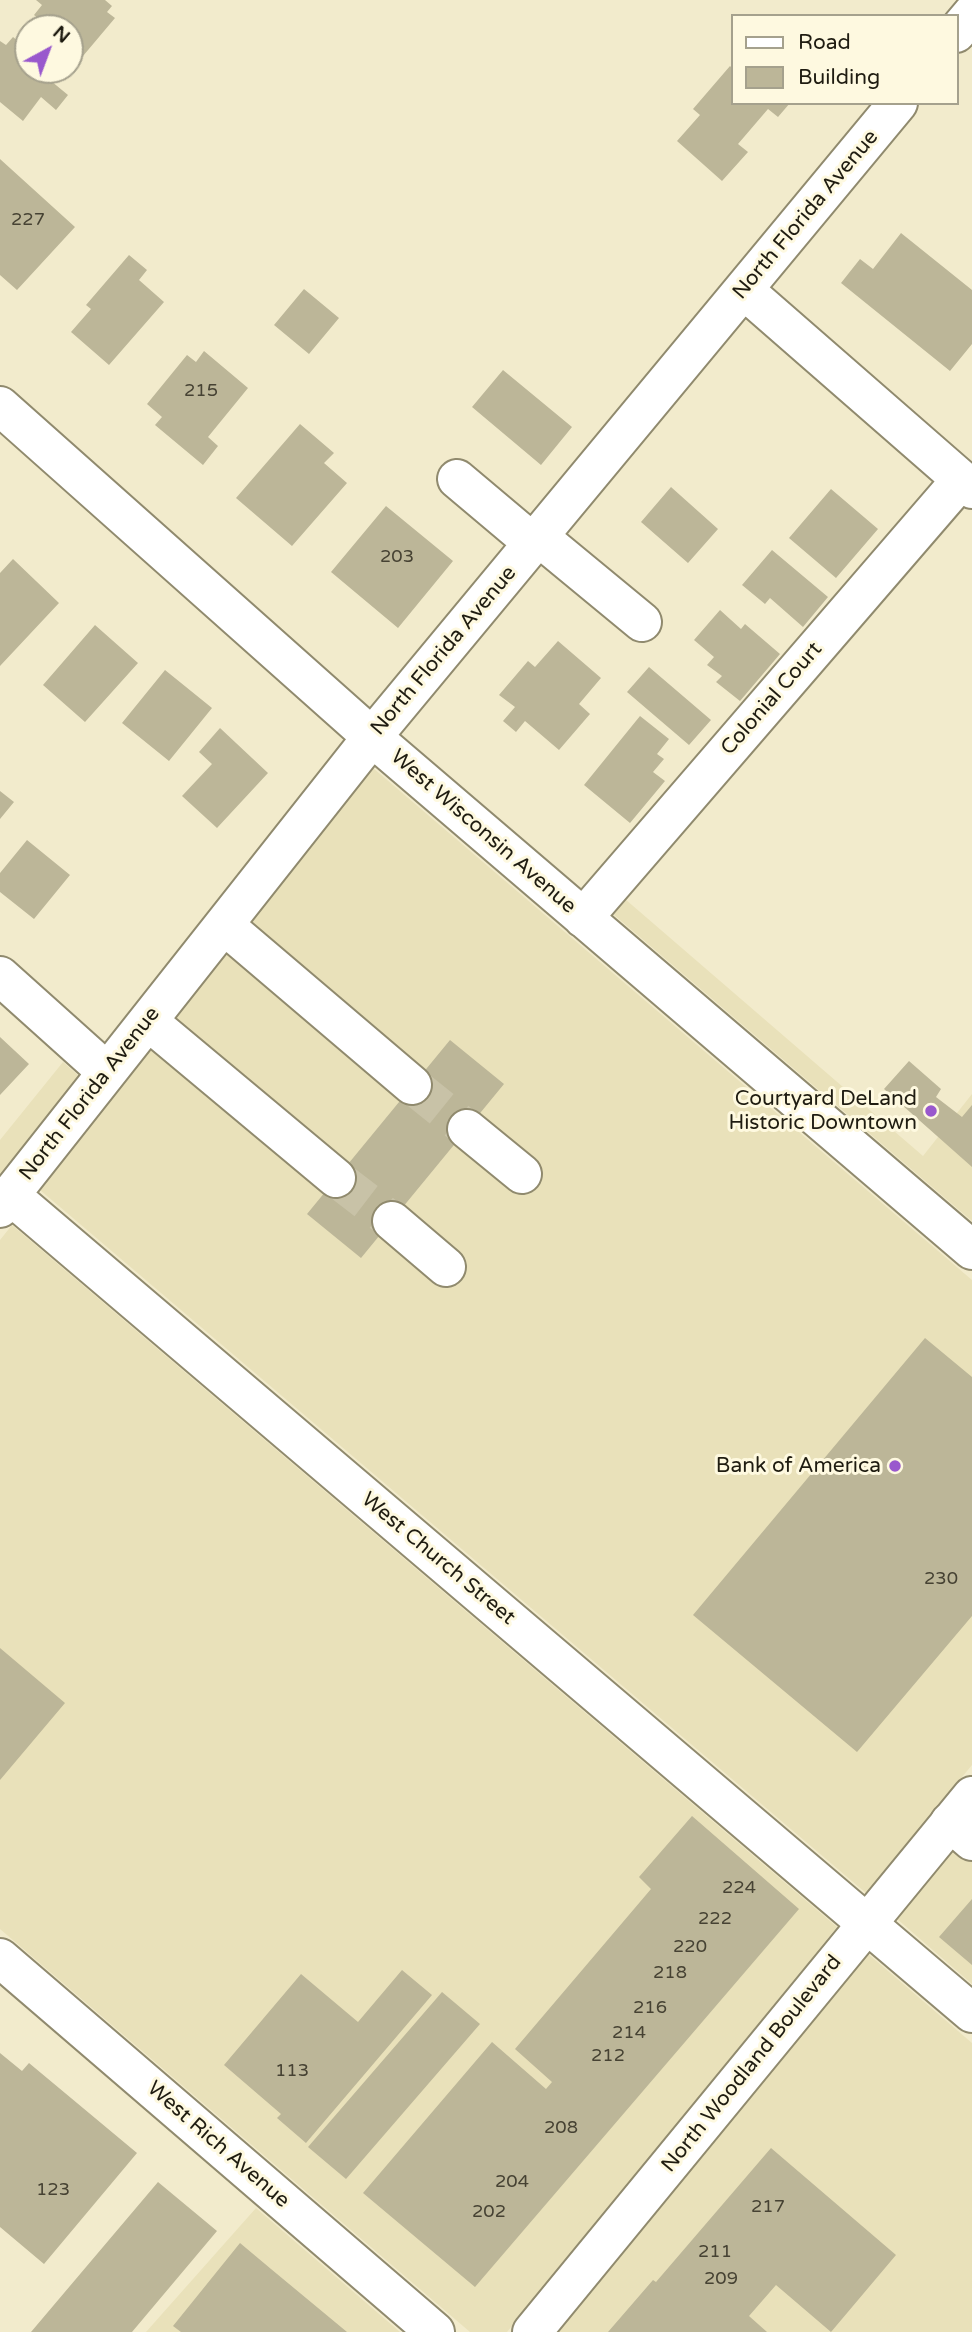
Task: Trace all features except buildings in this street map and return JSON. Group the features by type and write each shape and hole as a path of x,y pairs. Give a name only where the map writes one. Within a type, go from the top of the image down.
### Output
{"street":[{"path":"958,31 972,14"},
{"name":"North Florida Avenue","path":"5,1202 372,737 896,105"},
{"path":"744,290 967,485"},
{"name":"West Wisconsin Avenue","path":"0,407 372,737 972,1250"},
{"path":"457,479 642,622"},
{"name":"Colonial Court","path":"583,918 967,485"},
{"path":"224,925 412,1085"},
{"path":"0,976 107,1072"},
{"path":"148,1021 337,1178"},
{"path":"467,1129 522,1174"},
{"name":"West Church Street","path":"5,1202 972,2013"},
{"path":"392,1221 446,1267"},
{"name":"North Woodland Boulevard","path":"532,2332 867,1923 965,1820"},
{"name":"West Rich Avenue","path":"0,1958 435,2332"}],"shaded area":[{"path":"373,768 972,1280 972,1765 866,1893 40,1190"},
{"path":"625,899 923,1156 972,1094 972,1221 613,914"},
{"path":"63,1062 79,1076 0,1176 0,1140"},
{"path":"12,1225 837,1927 507,2332 470,2332 0,1929 0,1240"},
{"path":"972,1827 972,1984 896,1918"},
{"path":"867,1953 972,2043 972,2332 558,2332"},
{"path":"256,2208 400,2332 146,2332"}],"tunnel":[{"path":"412,1085 467,1129"},
{"path":"336,1178 392,1221"}],"place":[{"name":"Courtyard DeLand Historic Downtown","path":"931,1111"},
{"name":"Bank of America","path":"895,1466"}]}
